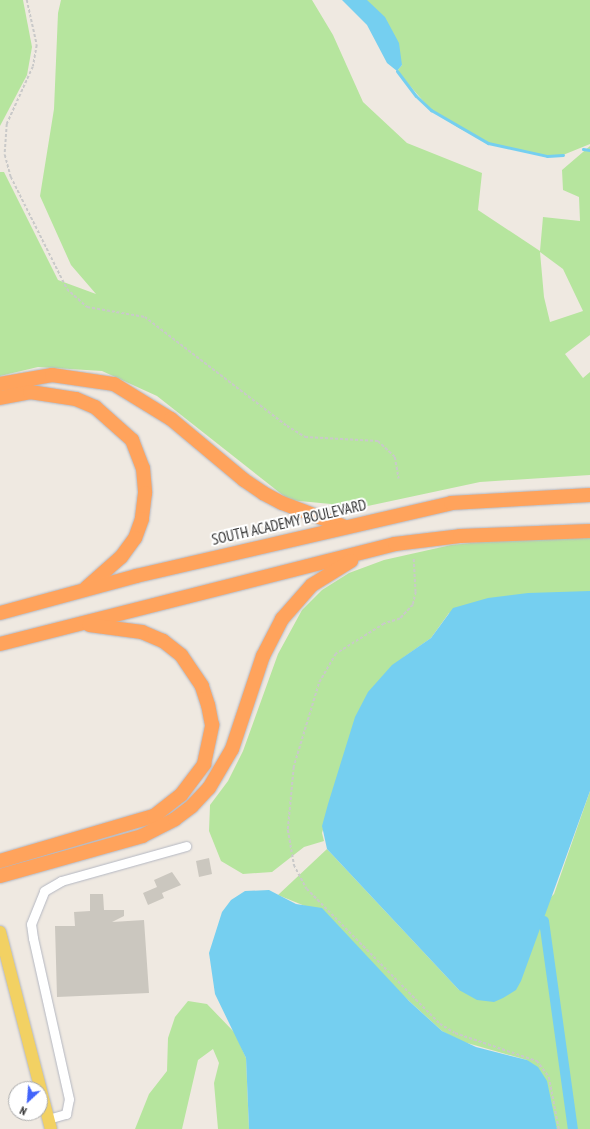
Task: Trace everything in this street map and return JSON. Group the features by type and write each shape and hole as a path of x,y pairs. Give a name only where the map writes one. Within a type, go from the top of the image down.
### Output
{"highway":[{"path":"0,384 52,375 114,384 171,419 244,480 263,492 282,503 343,526"},
{"path":"0,398 30,392 76,399 95,407 132,440 143,468 145,493 142,518 135,538 121,557 83,591"},
{"name":"SOUTH ACADEMY BOULEVARD","path":"0,613 343,526 451,503 590,495"},
{"path":"0,644 71,624 395,544 460,536 590,531"},
{"path":"0,876 142,836 181,815 209,788 220,772 232,749 262,656 295,602 312,585 342,565 395,544"},
{"path":"0,861 154,816 182,795 195,779 210,746 212,725 202,686 181,655 163,641 142,632 106,625 71,624"}],"main road":[{"path":"0,932 50,1124"}],"lane":[{"path":"50,1124 66,1114 69,1098 31,924 44,891 62,881 186,846"}],"path":[{"path":"27,0 37,45 33,67 7,124 6,155 11,177 67,289 87,307 145,317 287,426 305,437 320,440 378,441 395,457 399,478"},
{"path":"414,559 416,592 413,605 400,619 384,624 336,654 319,684 294,767 288,830 294,865 307,889 440,1024 455,1033 537,1061 549,1077 558,1129"}],"green space":[{"path":"0,0 23,0 32,47 27,75 0,126"},
{"path":"61,0 312,0 333,35 363,102 407,143 482,173 478,210 540,251 543,217 580,221 579,197 563,190 562,170 590,146 590,335 565,354 583,378 590,372 590,475 480,482 335,513 331,504 289,500 157,396 102,371 38,367 0,376 0,172 4,172 58,280 96,294 71,265 40,196 54,109 58,13","holes":["540,252 563,269 583,311 550,322 544,297"]},
{"path":"362,0 590,0 590,144 563,155 547,156 488,143 459,128 431,110 397,71 402,65"},
{"path":"549,535 590,536 590,592 449,613 431,638 404,657 351,736 322,833 324,841 304,847 272,872 243,874 221,861 209,831 210,805 228,781 243,751 278,654 302,610 322,590 349,573 384,560 451,545"},
{"path":"590,791 590,1129 557,1129 527,1060 460,1041 442,1031 305,906 278,895 327,849 459,990 554,894"},
{"path":"188,1001 207,1004 235,1033 246,1058 249,1129 218,1129 214,1083 219,1063 213,1049 198,1060 182,1129 135,1129 149,1094 167,1071 168,1038 175,1017"}],"water":[{"path":"342,0 367,0 385,17 399,43 402,65 397,71 387,63 367,25"},
{"path":"590,591 590,791 521,981 516,990 494,1002 477,1000 459,990 327,849 322,826 328,804 355,717 368,692 392,665 431,638 453,608 488,598 528,593"},
{"path":"269,890 296,904 322,908 409,1001 442,1031 476,1047 527,1060 538,1067 547,1081 557,1129 249,1129 246,1058 215,994 209,953 222,912 231,900 245,891"}],"building":[{"path":"209,858 212,874 199,877 196,861"},
{"path":"172,872 181,885 162,893 164,898 148,905 143,893 157,887 154,880"},
{"path":"90,894 103,894 104,910 124,910 124,916 112,922 144,920 149,993 57,997 55,926 75,926 74,912 90,911"}],"waterway":[{"path":"397,71 416,96 431,110 488,143 547,156 563,155"},
{"path":"583,149 590,150"},
{"path":"544,921 573,1129"}]}
